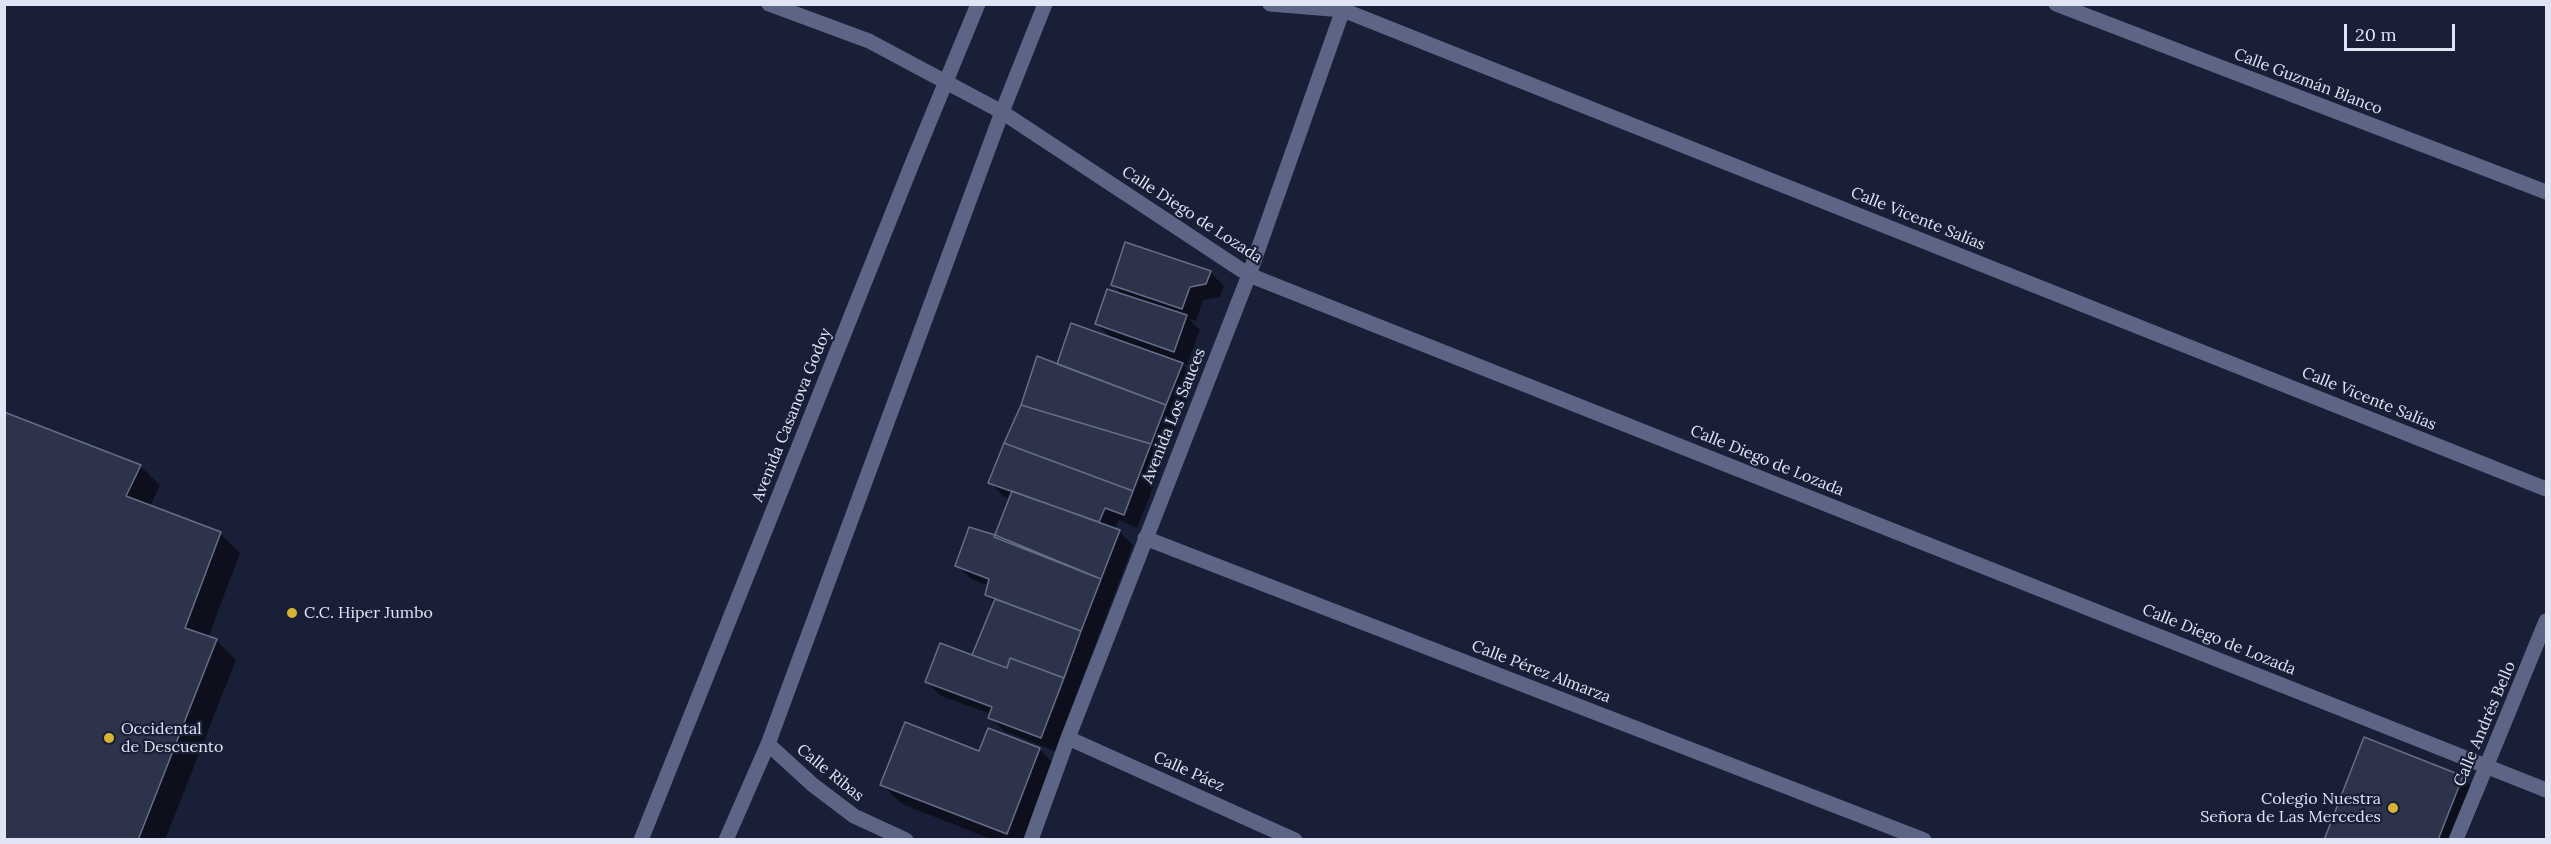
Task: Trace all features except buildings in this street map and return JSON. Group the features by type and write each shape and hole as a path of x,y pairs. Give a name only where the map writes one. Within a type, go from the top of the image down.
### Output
{"street":[{"name":"Calle Diego de Lozada","path":"769,4 869,41 1002,112 1249,275 2547,790"},
{"name":"Avenida Casanova Godoy","path":"641,840 978,4"},
{"path":"726,840 768,744 1002,112 1046,4"},
{"name":"Calle Vicente Salías","path":"1270,4 1344,7 2547,489"},
{"name":"Calle Guzmán Blanco","path":"2056,4 2547,192"},
{"name":"Avenida Los Sauces","path":"1031,840 1145,538 1249,275 1344,7"},
{"name":"Calle Pérez Almarza","path":"1145,538 1924,840"},
{"name":"Calle Andrés Bello","path":"2456,840 2547,621"},
{"name":"Calle Páez","path":"1068,738 1295,840"},
{"name":"Calle Ribas","path":"768,744 813,785 854,816 906,840"}],"place":[{"name":"C.C. Hiper Jumbo","path":"292,613"},
{"name":"Occidental de Descuento","path":"109,738"},
{"name":"Colegio Nuestra Señora de Las Mercedes","path":"2393,808"}]}
